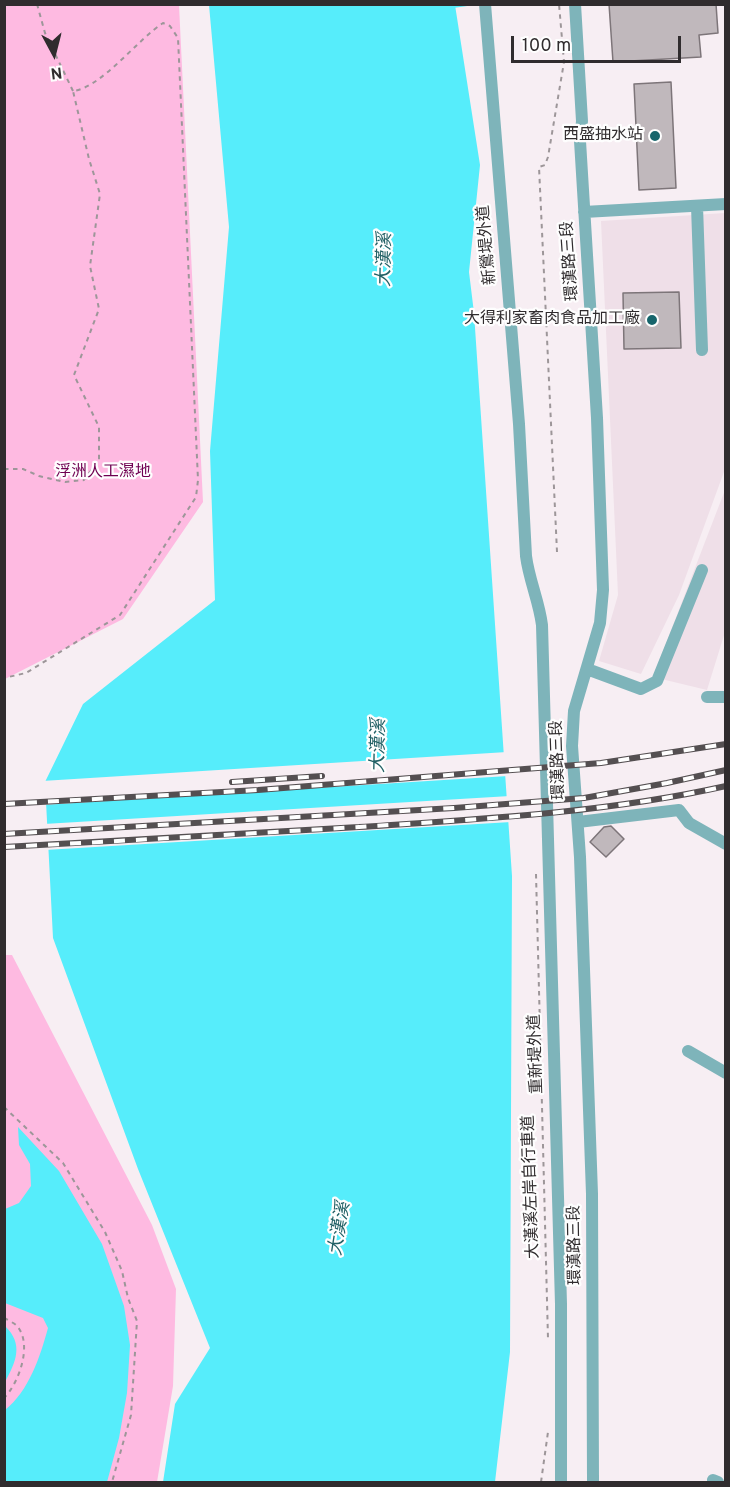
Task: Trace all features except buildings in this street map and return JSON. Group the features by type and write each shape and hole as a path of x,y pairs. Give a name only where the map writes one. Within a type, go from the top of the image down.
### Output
{"street":[{"name":"新鶯堤外道","path":"485,4 519,424 526,556 542,625"},
{"name":"環漢路三段","path":"575,4 584,212 597,418 603,590 600,623 574,711 572,746 578,822 592,1194 593,1482"},
{"path":"584,212 726,204"},
{"path":"697,206 702,350"},
{"path":"587,669 641,689 657,681 702,570"},
{"name":"重新堤外道","path":"542,625 561,1304 561,1482"},
{"path":"707,698 726,697"},
{"path":"578,822 679,810 689,822 726,844"},
{"path":"688,1051 726,1073"}],"path":[{"path":"4,470 23,469 39,476 65,482 84,480 99,460 99,427 74,375 99,309 90,266 100,194 73,91 45,33 37,4"},
{"path":"557,552 539,167 545,165 548,157 564,62 560,4"},
{"path":"4,678 26,673 120,615 196,497 197,456 178,38 170,26 163,23 148,33 102,76 83,90 73,91"},
{"name":"大漢溪左岸自行車道","path":"536,871 549,1348"},
{"path":"4,1107 63,1163 105,1232 122,1271 128,1298 137,1321 131,1415 112,1482"},
{"path":"4,1318 17,1326 24,1353 19,1376 4,1398"},
{"path":"541,1482 548,1431"}],"shaded area":[{"path":"725,213 725,469 679,595 641,674 599,661 618,595 601,221"},
{"path":"725,490 725,632 707,690 653,677"}],"green space":[{"name":"浮洲人工濕地","path":"5,4 179,5 203,502 123,619 5,679"},
{"path":"4,955 12,955 152,1225 176,1289 173,1386 157,1482 5,1482"}],"water":[{"name":"大漢溪","path":"209,5 455,5 480,165 469,272 474,313 512,876 510,1352 495,1482 163,1482 175,1404 210,1348 138,1169 53,938 45,782 83,704 215,600 210,451 229,227"},
{"path":"18,1127 59,1171 102,1244 124,1306 130,1345 127,1393 119,1438 107,1482 5,1482 5,1410 27,1383 37,1362 48,1328 43,1318 5,1303 5,1209 19,1203 31,1186 30,1164 19,1145"},
{"path":"5,1326 15,1340 16,1353 5,1382"}],"pier":[{"path":"507,752 508,776 43,805 42,781"},
{"path":"510,796 511,822 45,850 44,824"}],"waterway":[{"path":"453,6 467,4"}],"railway":[{"path":"4,804 258,790 601,763 726,744"},
{"path":"4,834 454,808 584,798 726,770"},
{"path":"232,782 322,776"},
{"path":"4,847 497,818 635,803 726,786"}],"place":[{"name":"西盛抽水站","path":"655,136"},
{"name":"大得利家畜肉食品加工廠","path":"652,320"}]}
